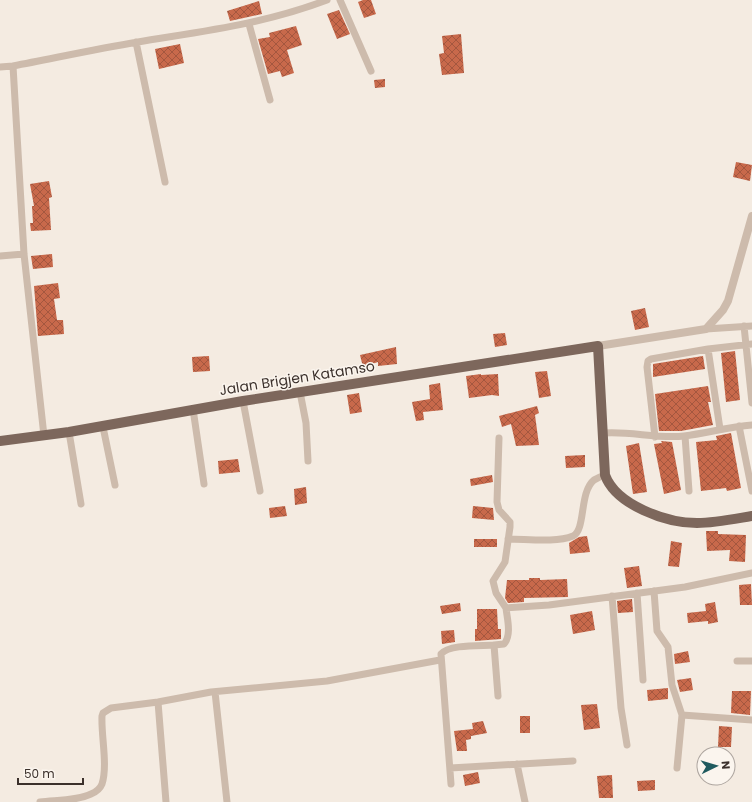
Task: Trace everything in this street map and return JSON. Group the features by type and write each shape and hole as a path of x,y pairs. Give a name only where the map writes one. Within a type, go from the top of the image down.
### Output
{"main road":[{"name":"Jalan Brigjen Katamso","path":"0,441 103,427 194,409 598,346"},
{"path":"598,346 604,433 605,475 613,488 628,502 663,517 696,523 752,516"}],"street":[{"path":"0,67 13,66 136,42 249,24 294,13 327,0"},
{"path":"340,0 371,71"},
{"path":"249,24 270,100"},
{"path":"136,42 165,182"},
{"path":"13,66 24,254 44,436"},
{"path":"706,329 723,310 728,301 752,216"},
{"path":"0,256 24,254"},
{"path":"744,326 748,344 752,403"},
{"path":"598,346 706,329 752,326"},
{"path":"655,437 647,367 648,362 651,359 748,344"},
{"path":"708,349 720,429"},
{"path":"300,392 306,424 308,461"},
{"path":"243,401 260,491"},
{"path":"194,409 204,484"},
{"path":"604,433 626,433 655,437 685,436 720,429 752,425"},
{"path":"739,426 752,491"},
{"path":"103,427 115,485"},
{"path":"69,432 81,504"},
{"path":"685,436 689,491"},
{"path":"450,784 450,768 440,660 441,654 446,649 504,644 507,641 508,632 506,608 496,593 493,582 505,562 510,522 499,510 497,502 499,438"},
{"path":"508,539 561,539 577,533 580,529 584,501 592,482 605,475"},
{"path":"506,608 549,605 685,587 752,573"},
{"path":"654,591 657,631 668,647 672,685 682,716 677,768"},
{"path":"637,593 643,680"},
{"path":"612,596 621,708 627,745"},
{"path":"494,645 498,696"},
{"path":"40,802 69,800 90,795 98,790 101,785 103,775 103,713 111,708 216,692 327,681 440,660"},
{"path":"737,661 752,661"},
{"path":"216,692 227,802"},
{"path":"158,702 166,802"},
{"path":"682,716 752,720"},
{"path":"450,768 573,761"},
{"path":"517,764 525,802"}],"building":[{"path":"363,0 371,0 376,14 364,18 358,2"},
{"path":"259,1 262,14 230,21 227,11"},
{"path":"339,10 350,34 337,39 327,14"},
{"path":"296,26 302,45 287,50 294,73 282,77 280,71 268,74 258,39 270,37 269,33"},
{"path":"461,34 464,73 442,75 439,54 444,53 442,36"},
{"path":"180,44 184,63 159,69 155,49"},
{"path":"385,79 385,87 375,88 374,80"},
{"path":"736,162 752,165 750,181 733,177"},
{"path":"49,181 52,197 49,198 51,230 31,231 30,223 33,223 32,206 34,206 30,184"},
{"path":"52,254 53,267 33,269 31,256"},
{"path":"58,283 60,298 54,299 57,320 63,320 64,334 38,336 34,286"},
{"path":"645,308 649,327 635,330 631,311"},
{"path":"505,333 507,345 495,347 493,334"},
{"path":"396,347 397,364 378,366 378,362 363,367 360,355"},
{"path":"735,351 740,400 726,402 721,353"},
{"path":"209,356 210,371 193,372 192,357"},
{"path":"703,356 705,369 653,377 653,364"},
{"path":"547,371 551,396 539,398 535,372"},
{"path":"498,374 499,396 492,395 469,398 466,376"},
{"path":"440,383 443,410 423,412 424,420 416,421 412,402 430,399 429,385"},
{"path":"708,386 711,402 708,402 713,425 681,431 659,431 655,394"},
{"path":"359,393 362,412 350,414 347,395"},
{"path":"537,406 539,413 535,415 539,445 516,446 511,424 502,427 499,416"},
{"path":"731,433 741,488 727,491 726,488 701,491 696,442 717,440 716,436"},
{"path":"661,441 672,442 681,490 664,494 654,444 662,443"},
{"path":"639,443 647,492 633,494 626,446"},
{"path":"585,455 585,467 566,468 565,456"},
{"path":"238,459 240,472 219,474 218,461"},
{"path":"492,475 493,482 471,486 470,479"},
{"path":"306,487 307,503 295,505 294,489"},
{"path":"285,506 287,516 270,518 269,508"},
{"path":"473,506 493,508 494,520 472,518"},
{"path":"706,531 718,531 718,534 746,535 745,562 729,561 730,550 707,551"},
{"path":"587,536 590,552 570,554 569,543 579,537"},
{"path":"474,539 497,539 497,547 474,547"},
{"path":"671,541 682,543 679,567 668,566"},
{"path":"639,566 642,586 627,588 624,568"},
{"path":"529,578 540,578 540,580 567,579 568,597 524,598 524,602 508,603 505,598 507,580 529,580"},
{"path":"751,584 752,605 740,605 739,585"},
{"path":"632,599 633,612 618,613 617,601"},
{"path":"715,602 718,622 708,624 708,621 688,623 687,613 706,611 705,604"},
{"path":"460,603 461,611 442,614 440,606"},
{"path":"477,609 497,609 498,629 501,629 501,639 475,641 475,629 477,629"},
{"path":"592,611 595,630 573,634 570,615"},
{"path":"454,630 455,642 442,644 441,631"},
{"path":"688,651 690,662 675,664 674,654"},
{"path":"691,678 693,690 680,692 677,680"},
{"path":"668,688 668,699 648,701 647,690"},
{"path":"732,691 751,691 750,715 731,713"},
{"path":"597,704 600,728 584,730 581,705"},
{"path":"520,716 530,716 530,733 520,733"},
{"path":"483,721 487,733 471,736 471,739 466,740 467,751 457,751 454,731 473,729 472,723"},
{"path":"719,726 732,727 731,746 718,746"},
{"path":"478,772 480,783 465,786 463,775"},
{"path":"612,775 613,798 599,798 597,776"},
{"path":"655,780 655,790 638,791 637,781"}]}
